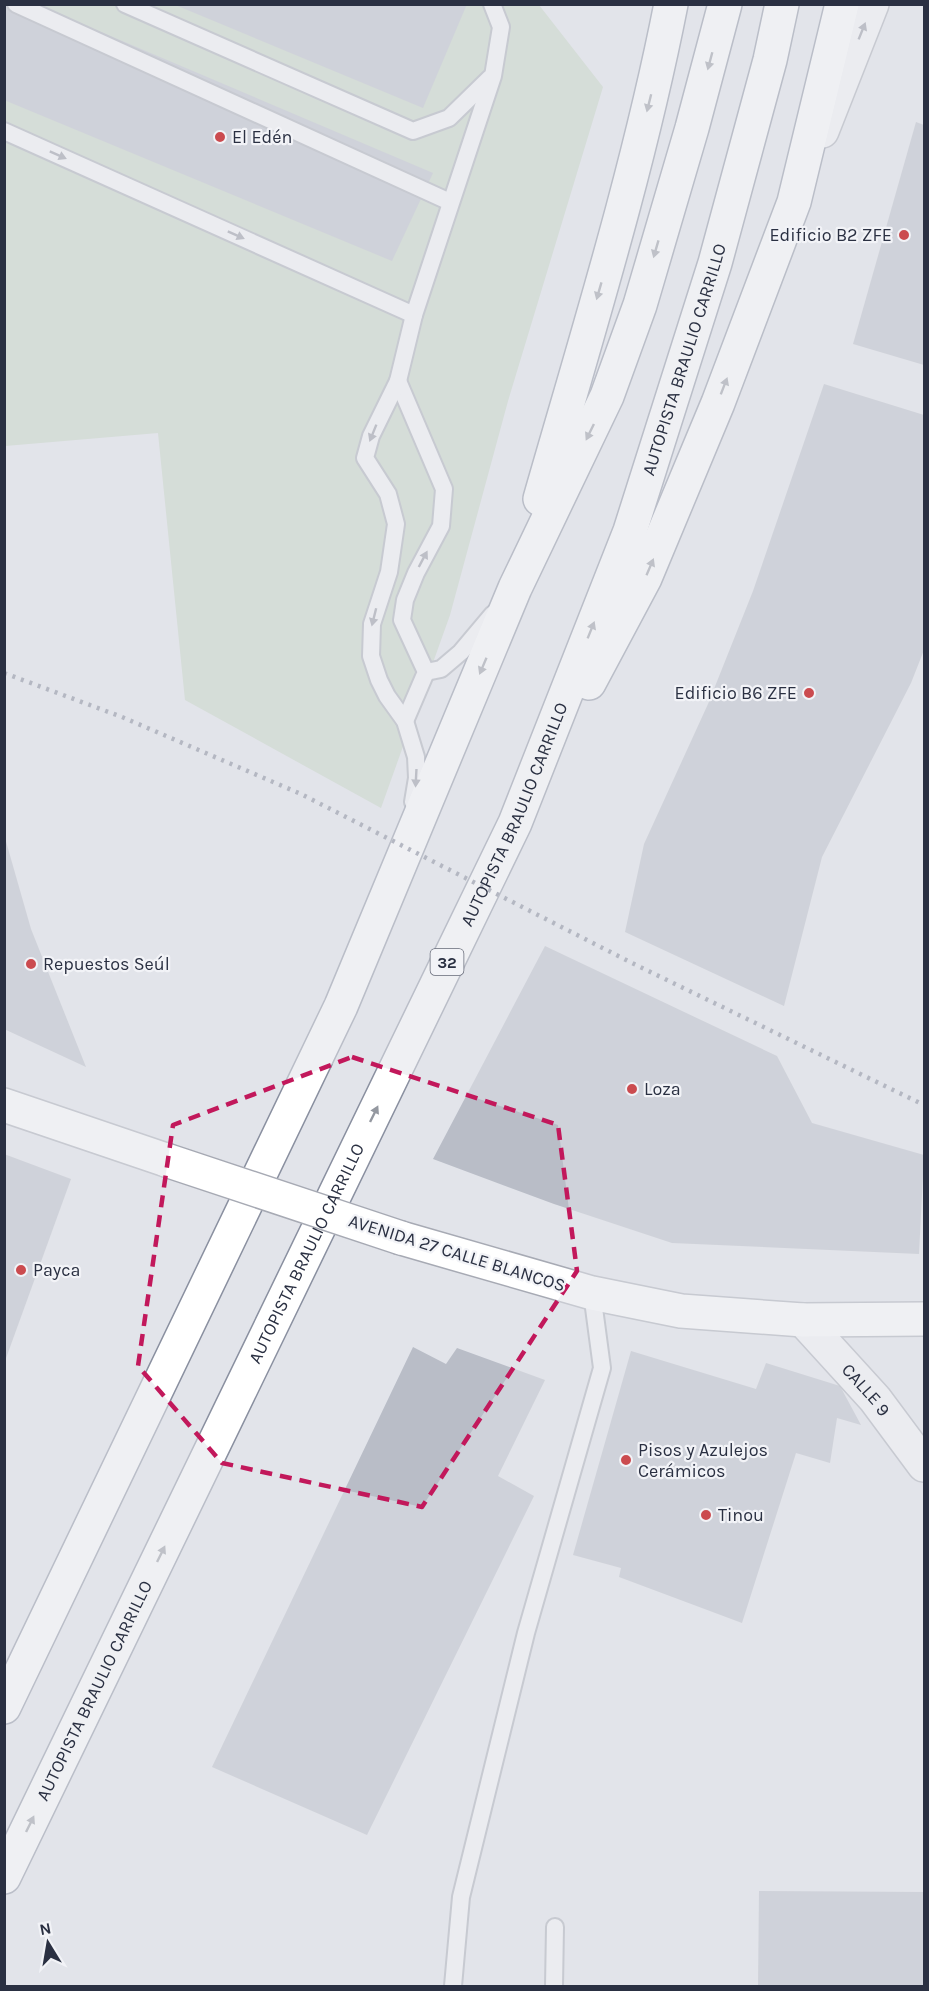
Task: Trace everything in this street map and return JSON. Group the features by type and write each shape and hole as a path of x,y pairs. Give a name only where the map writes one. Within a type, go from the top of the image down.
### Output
{"main road":[{"path":"515,588 616,232 658,68 671,4"},
{"path":"4,1707 341,1006 515,588 607,396 636,315 692,128 725,4"},
{"name":"AUTOPISTA BRAULIO CARRILLO","path":"4,1877 515,823 630,531 715,262 770,60 782,4"},
{"path":"515,823 645,578 718,403 794,202 842,4"},
{"name":"AVENIDA 27 CALLE BLANCOS","path":"4,1105 401,1238 592,1293 681,1311 803,1320 924,1319"}],"street":[{"path":"794,202 872,4"},
{"name":"CALLE 9","path":"803,1320 875,1399 924,1465"}],"lane":[{"path":"16,4 450,202"},
{"path":"125,4 413,131 449,118 493,76"},
{"path":"341,1006 349,955 413,803 417,778 416,758 405,721 383,688 371,656 372,624 389,572 396,524 387,494 365,458 371,436 398,381 414,315 493,76 501,27 492,4"},
{"path":"4,131 414,315"},
{"path":"398,381 444,489 441,526 405,600 402,620 426,672 405,721"},
{"path":"426,672 441,669 461,652 515,588"},
{"path":"453,1986 461,1897 526,1633 602,1368 592,1293"},
{"path":"554,1986 555,1927"}],"highlighted area":[{"path":"352,1057 558,1125 577,1271 422,1507 222,1463 138,1366 173,1125"}],"green space":[{"path":"5,5 539,5 603,87 508,401 450,615 381,808 185,700 158,433 5,446"}],"building":[{"name":"El Edén","path":"4,4 35,4 433,173 392,261 4,100"},
{"path":"173,4 467,4 423,108"},
{"name":"Edificio B2 ZFE","path":"916,122 924,125 924,365 853,344"},
{"name":"Edificio B6 ZFE","path":"824,384 924,415 924,650 911,683 822,857 784,1006 625,932 644,844 708,704 753,591"},
{"name":"Repuestos Seúl","path":"5,838 31,929 86,1067 4,1029"},
{"name":"Loza","path":"545,946 777,1056 812,1123 924,1155 919,1254 672,1243 554,1204 433,1159"},
{"name":"Payca","path":"4,1154 71,1179 5,1361 4,1361"},
{"path":"413,1347 446,1364 457,1348 545,1380 498,1476 534,1496 367,1835 212,1767"},
{"name":"Tinou","path":"631,1351 756,1389 766,1363 840,1386 861,1425 837,1418 830,1463 796,1453 742,1623 619,1577 621,1568 573,1555"},
{"path":"759,1891 924,1892 924,1986 758,1986"}],"railway":[{"path":"4,673 122,717 301,794 632,963 924,1105"}],"place":[{"name":"El Edén","path":"220,137"},
{"name":"Edificio B2 ZFE","path":"904,235"},
{"name":"Edificio B6 ZFE","path":"809,693"},
{"name":"Repuestos Seúl","path":"31,964"},
{"name":"Loza","path":"632,1089"},
{"name":"Payca","path":"21,1270"},
{"name":"Pisos y Azulejos Cerámicos","path":"626,1460"},
{"name":"Tinou","path":"706,1515"}]}
